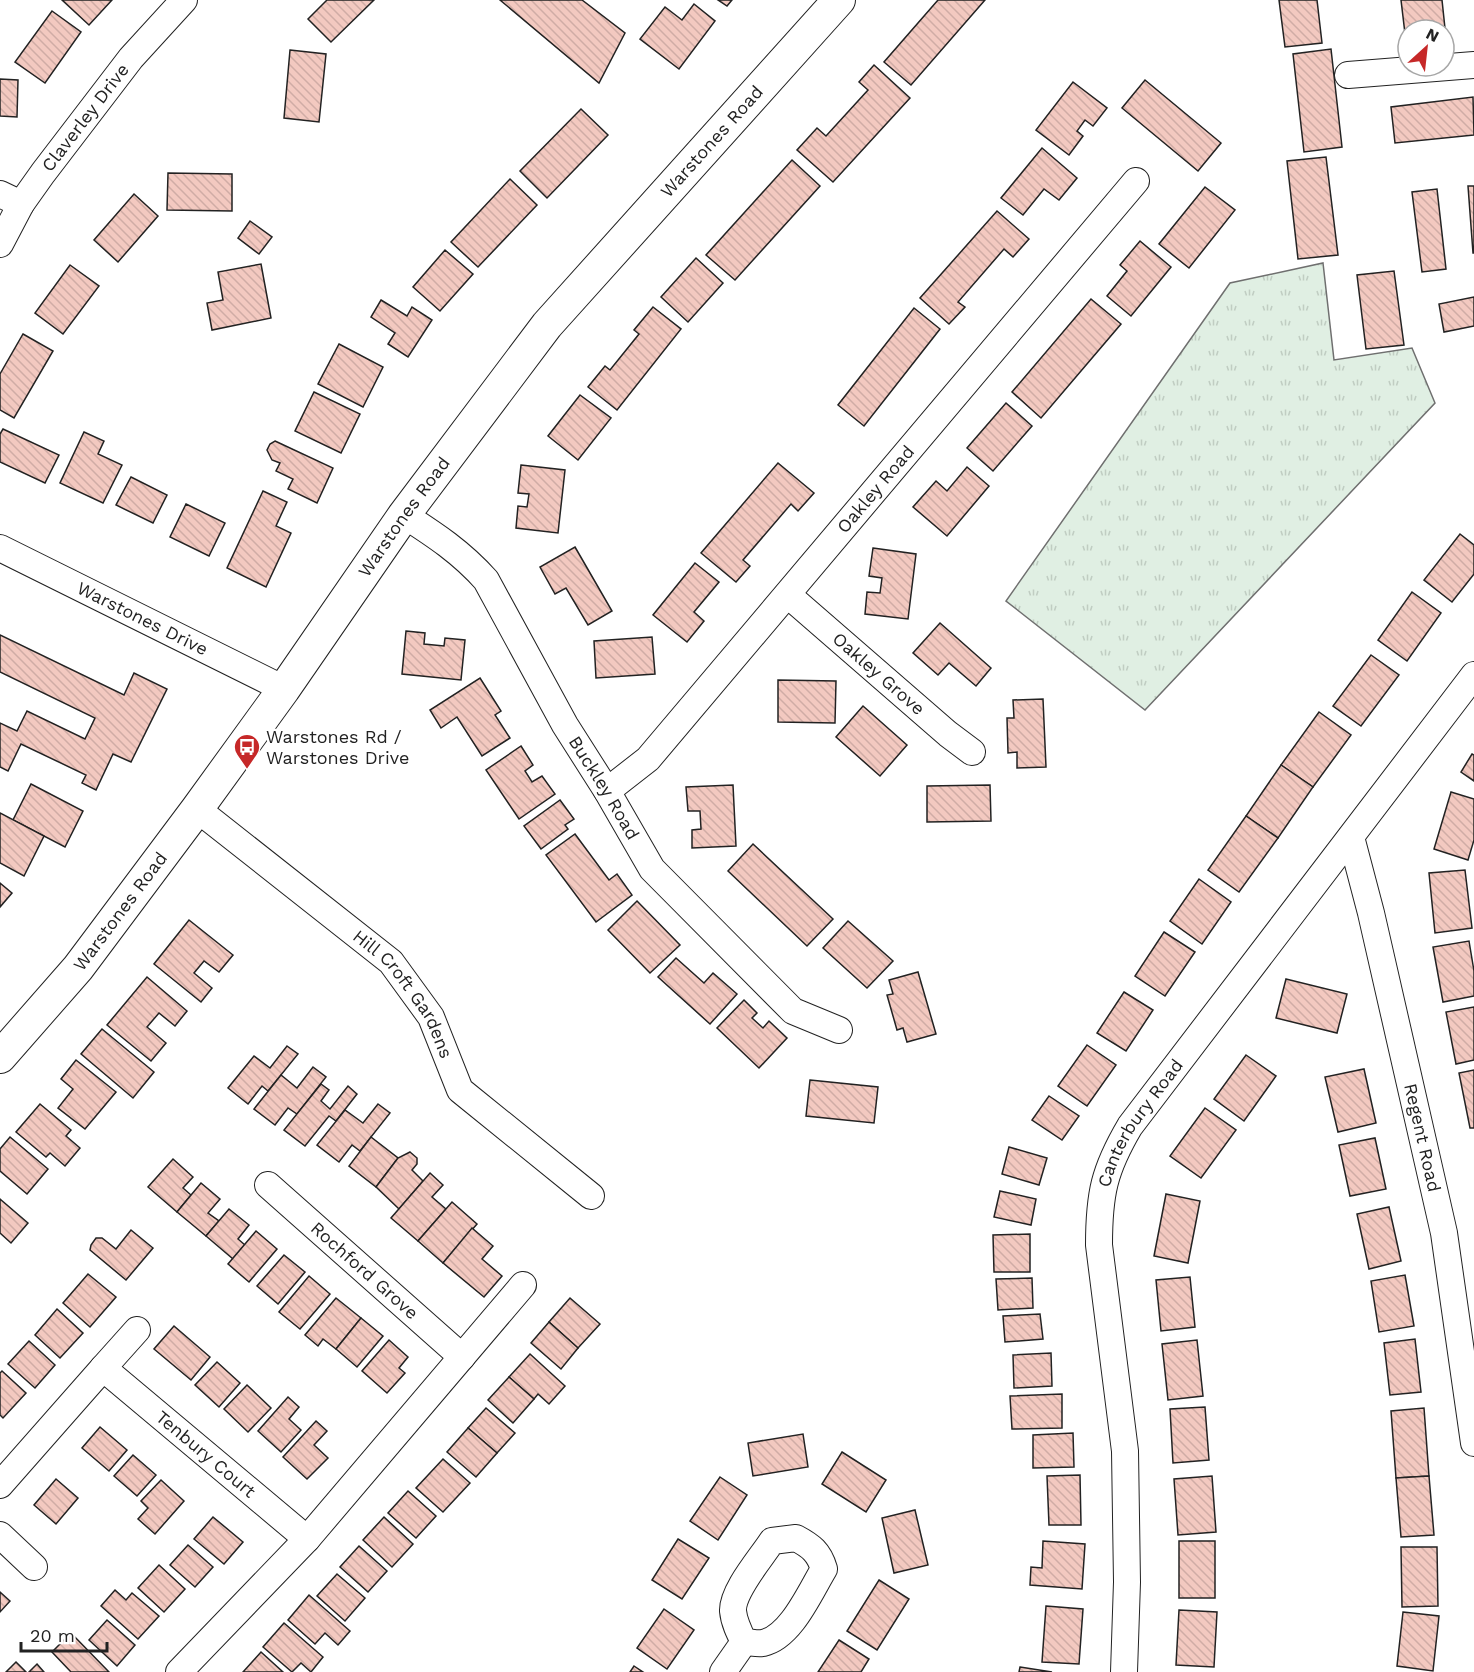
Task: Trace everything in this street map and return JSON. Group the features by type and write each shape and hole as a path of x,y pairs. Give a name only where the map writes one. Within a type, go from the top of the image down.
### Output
{"street":[{"name":"Claverley Drive","path":"0,244 10,199 184,0"},
{"name":"Warstones Road","path":"0,1057 78,968 197,809 284,690 404,515 547,325 839,0"},
{"path":"1348,75 1474,65"},
{"name":"Oakley Road","path":"607,791 648,759 1136,181"},
{"name":"Buckley Road","path":"404,515 449,544 486,580 565,725 607,791 652,869 793,1011 839,1029"},
{"name":"Warstones Drive","path":"0,548 284,690"},
{"name":"Oakley Grove","path":"788,595 948,734 972,752"},
{"name":"Canterbury Road","path":"1124,1672 1127,1582 1125,1451 1099,1245 1099,1211 1105,1177 1130,1126 1474,675"},
{"name":"Hill Croft Gardens","path":"197,809 392,962 431,1017 460,1090 591,1196"},
{"name":"Regent Road","path":"1350,837 1374,925 1444,1233 1474,1443"},
{"name":"Rochford Grove","path":"268,1185 462,1357"},
{"path":"179,1672 307,1539 523,1285"},
{"path":"0,1485 137,1330"},
{"name":"Tenbury Court","path":"103,1368 307,1539"},
{"path":"0,1535 34,1567"},
{"path":"723,1672 744,1642"}],"green space":[{"path":"1323,263 1334,360 1412,348 1435,403 1145,710 1006,601 1230,283"}],"building":[{"path":"62,0 112,0 89,25"},
{"path":"327,0 374,0 331,42 308,19"},
{"path":"500,0 582,0 625,33 599,83"},
{"path":"718,0 732,0 727,6"},
{"path":"938,0 985,0 911,85 884,62"},
{"path":"1279,0 1317,0 1322,43 1285,47"},
{"path":"1401,0 1442,0 1444,18 1403,18"},
{"path":"694,4 715,21 679,69 640,39 665,7 682,20"},
{"path":"52,11 81,32 45,83 15,62"},
{"path":"1331,49 1342,147 1304,152 1293,54"},
{"path":"290,50 326,54 319,122 284,118"},
{"path":"874,65 910,98 833,182 797,150 817,128 826,136 868,90 859,82"},
{"path":"0,79 18,80 17,117 0,116"},
{"path":"1145,80 1221,143 1198,171 1122,108"},
{"path":"1073,82 1107,108 1093,126 1085,120 1077,131 1083,136 1069,155 1036,130"},
{"path":"1473,97 1474,135 1395,143 1391,107"},
{"path":"581,109 608,135 547,198 520,171"},
{"path":"1042,148 1077,178 1059,200 1044,189 1023,215 1001,198"},
{"path":"1326,157 1338,255 1298,259 1287,161"},
{"path":"792,160 820,186 735,280 706,255"},
{"path":"168,173 232,174 232,211 167,210"},
{"path":"510,179 537,205 478,267 451,242"},
{"path":"1468,186 1474,186 1474,253 1473,253"},
{"path":"1205,187 1235,210 1189,268 1159,244"},
{"path":"1437,189 1446,269 1422,272 1412,192"},
{"path":"134,194 158,216 118,262 94,240"},
{"path":"997,211 1029,239 1013,257 1004,249 958,302 965,307 949,324 920,298"},
{"path":"250,221 272,237 259,254 238,238"},
{"path":"1140,241 1171,267 1131,316 1107,296 1127,271 1120,265"},
{"path":"445,250 473,274 440,311 413,287"},
{"path":"696,258 723,283 688,322 661,297"},
{"path":"261,264 271,318 212,330 207,303 223,300 218,272"},
{"path":"70,265 99,286 63,334 35,313"},
{"path":"1394,271 1404,345 1366,349 1357,275"},
{"path":"1474,297 1474,326 1444,332 1439,304"},
{"path":"1091,299 1121,324 1041,418 1012,392"},
{"path":"381,300 407,316 412,307 432,320 408,357 388,344 395,333 371,317"},
{"path":"653,307 681,329 617,410 588,387 605,366 610,370 639,334 634,330"},
{"path":"914,308 940,329 864,426 838,405"},
{"path":"23,334 53,351 14,418 0,410 0,374"},
{"path":"339,344 383,367 363,407 318,384"},
{"path":"314,392 360,414 341,453 295,431"},
{"path":"580,395 611,418 578,460 548,436"},
{"path":"1006,403 1032,426 993,471 967,448"},
{"path":"3,429 59,455 45,483 0,462 0,434"},
{"path":"84,432 104,441 98,454 122,465 103,503 60,483"},
{"path":"275,441 333,468 317,503 288,489 293,479 276,471 280,463 272,460 267,450"},
{"path":"778,463 814,493 798,511 791,504 743,560 750,566 736,582 701,553"},
{"path":"521,465 565,470 558,533 516,528 518,506 527,507 529,494 518,493"},
{"path":"967,467 989,486 947,536 913,507 936,481 947,491"},
{"path":"131,477 167,495 153,523 116,505"},
{"path":"263,491 287,502 276,526 291,533 266,587 227,568"},
{"path":"186,504 225,523 209,556 170,537"},
{"path":"1460,534 1474,545 1474,574 1452,602 1424,580"},
{"path":"575,547 612,611 588,625 566,588 555,594 540,567"},
{"path":"873,548 916,554 908,619 865,614 867,592 880,593 882,578 869,576"},
{"path":"695,563 719,582 694,612 704,621 687,642 653,615"},
{"path":"1412,592 1441,613 1407,661 1378,640"},
{"path":"940,623 991,668 976,686 949,663 938,675 913,653"},
{"path":"406,631 425,633 424,644 444,646 445,638 465,640 461,680 402,674"},
{"path":"0,635 124,695 134,673 167,689 131,762 113,754 96,790 82,783 86,775 21,744 8,771 0,767 0,723 17,731 27,711 85,739 95,718 0,672"},
{"path":"652,637 655,674 596,678 594,641"},
{"path":"1371,655 1399,675 1361,726 1333,706"},
{"path":"480,678 501,711 495,715 510,738 482,756 457,717 441,728 430,710"},
{"path":"778,680 836,681 835,723 778,722"},
{"path":"1043,699 1046,767 1017,768 1017,752 1008,753 1007,718 1014,718 1013,700"},
{"path":"863,706 907,745 880,776 836,737"},
{"path":"1319,712 1351,735 1313,787 1281,765"},
{"path":"521,746 533,765 525,771 532,782 542,776 555,794 519,819 486,770"},
{"path":"1472,754 1474,755 1474,781 1461,772"},
{"path":"1281,765 1313,787 1278,838 1246,816"},
{"path":"31,784 83,811 65,847 13,820"},
{"path":"733,785 736,846 692,848 692,830 701,829 700,811 688,811 686,787"},
{"path":"990,785 991,821 927,822 927,786"},
{"path":"1451,792 1474,799 1474,840 1468,860 1434,849"},
{"path":"560,800 574,819 565,825 568,829 541,849 524,826"},
{"path":"0,813 44,836 24,876 0,863"},
{"path":"1246,816 1278,838 1239,892 1208,870"},
{"path":"575,834 609,880 617,874 632,895 596,922 546,855"},
{"path":"753,844 833,919 807,946 728,871"},
{"path":"1465,870 1472,928 1435,933 1429,873"},
{"path":"1199,879 1231,902 1202,944 1170,921"},
{"path":"0,883 12,893 0,907"},
{"path":"637,901 680,945 650,973 608,930"},
{"path":"189,920 233,955 219,972 204,961 194,973 212,988 201,1002 154,964"},
{"path":"848,921 893,961 867,988 823,948"},
{"path":"1164,932 1195,952 1165,996 1135,976"},
{"path":"1469,941 1474,971 1474,996 1443,1002 1433,947"},
{"path":"676,958 704,983 713,973 737,994 710,1024 658,977"},
{"path":"918,972 936,1034 907,1042 903,1028 897,1030 887,995 893,994 889,980"},
{"path":"147,977 187,1011 175,1026 159,1013 147,1027 166,1043 151,1061 107,1025"},
{"path":"1286,979 1347,994 1337,1033 1276,1018"},
{"path":"1124,992 1153,1010 1126,1051 1097,1033"},
{"path":"744,1000 757,1013 752,1018 763,1028 769,1021 787,1038 759,1068 717,1028"},
{"path":"1474,1007 1474,1060 1456,1064 1446,1012"},
{"path":"102,1029 154,1072 133,1098 81,1054"},
{"path":"1087,1045 1116,1065 1087,1106 1058,1086"},
{"path":"287,1046 298,1054 268,1091 262,1086 248,1104 228,1088 254,1056 270,1068"},
{"path":"1246,1055 1276,1076 1244,1121 1214,1099"},
{"path":"76,1060 116,1092 85,1129 58,1108 73,1089 61,1079"},
{"path":"313,1067 326,1077 297,1114 288,1108 275,1125 254,1109 281,1075 297,1088"},
{"path":"1364,1069 1376,1123 1338,1132 1325,1077"},
{"path":"1474,1070 1474,1128 1470,1128 1459,1073"},
{"path":"810,1080 878,1087 874,1123 806,1116"},
{"path":"321,1084 329,1090 321,1101 330,1109 348,1086 357,1094 336,1121 329,1116 305,1146 284,1130"},
{"path":"1049,1096 1079,1116 1062,1140 1032,1120"},
{"path":"40,1104 71,1130 66,1136 80,1148 65,1166 50,1153 46,1157 16,1132"},
{"path":"378,1104 390,1113 360,1151 352,1145 339,1162 317,1145 345,1110 363,1123"},
{"path":"1205,1108 1236,1130 1201,1178 1170,1156"},
{"path":"10,1137 48,1169 27,1194 0,1171 0,1149"},
{"path":"371,1137 398,1158 376,1187 349,1166"},
{"path":"1375,1138 1386,1189 1350,1196 1339,1145"},
{"path":"1009,1147 1047,1158 1039,1185 1002,1174"},
{"path":"410,1152 417,1158 417,1164 412,1170 423,1181 399,1209 376,1187 398,1158"},
{"path":"173,1159 193,1177 183,1188 191,1195 177,1212 148,1187"},
{"path":"430,1173 443,1185 432,1197 446,1209 418,1241 391,1218"},
{"path":"201,1183 220,1199 208,1213 219,1221 206,1236 177,1212"},
{"path":"1000,1191 1036,1199 1031,1225 994,1217"},
{"path":"1166,1194 1200,1201 1188,1263 1154,1256"},
{"path":"0,1199 28,1223 11,1243 0,1233"},
{"path":"452,1202 477,1224 443,1263 418,1241"},
{"path":"1389,1207 1401,1261 1369,1269 1357,1214"},
{"path":"229,1209 249,1225 238,1239 245,1245 233,1259 206,1236"},
{"path":"472,1228 493,1246 482,1259 502,1276 484,1297 443,1263"},
{"path":"131,1230 153,1248 126,1280 90,1250 96,1238 102,1238 116,1249"},
{"path":"256,1231 277,1249 249,1282 228,1264"},
{"path":"1030,1234 1030,1272 994,1272 993,1235"},
{"path":"284,1255 305,1272 278,1304 257,1286"},
{"path":"88,1274 116,1297 90,1327 63,1303"},
{"path":"1405,1275 1414,1326 1379,1332 1371,1281"},
{"path":"309,1276 330,1294 300,1329 279,1312"},
{"path":"1190,1277 1195,1327 1161,1331 1156,1280"},
{"path":"1032,1278 1033,1308 998,1310 996,1279"},
{"path":"336,1298 361,1318 336,1349 323,1339 318,1346 305,1335"},
{"path":"570,1298 600,1324 578,1348 549,1322"},
{"path":"57,1309 83,1333 60,1358 35,1335"},
{"path":"1040,1314 1043,1339 1005,1342 1003,1316"},
{"path":"361,1318 383,1336 357,1367 336,1349"},
{"path":"549,1322 578,1348 561,1369 531,1343"},
{"path":"174,1326 210,1357 191,1380 154,1349"},
{"path":"1415,1339 1421,1392 1390,1395 1384,1343"},
{"path":"389,1340 408,1357 399,1368 405,1373 387,1393 362,1371"},
{"path":"1197,1340 1203,1396 1168,1400 1162,1344"},
{"path":"29,1341 55,1365 35,1388 8,1364"},
{"path":"1051,1353 1052,1386 1014,1388 1013,1355"},
{"path":"530,1354 565,1386 549,1404 538,1394 534,1399 509,1377"},
{"path":"217,1362 240,1383 219,1407 195,1385"},
{"path":"2,1371 26,1393 3,1418 0,1415 0,1373"},
{"path":"509,1377 534,1399 513,1423 488,1400"},
{"path":"247,1385 271,1408 248,1432 224,1409"},
{"path":"1062,1394 1062,1428 1012,1429 1010,1396"},
{"path":"288,1397 299,1407 289,1419 301,1430 281,1452 258,1431"},
{"path":"1205,1407 1209,1460 1173,1463 1170,1409"},
{"path":"486,1408 515,1433 497,1453 468,1428"},
{"path":"1424,1408 1429,1476 1396,1478 1391,1411"},
{"path":"316,1421 327,1431 314,1445 328,1458 307,1479 283,1457"},
{"path":"100,1427 127,1450 109,1471 82,1448"},
{"path":"468,1428 497,1453 476,1477 447,1452"},
{"path":"1073,1433 1074,1467 1033,1468 1033,1435"},
{"path":"803,1434 808,1467 753,1476 748,1443"},
{"path":"842,1452 886,1480 866,1512 822,1484"},
{"path":"133,1455 156,1475 137,1496 114,1476"},
{"path":"443,1459 470,1483 443,1512 416,1488"},
{"path":"1080,1475 1081,1525 1049,1525 1047,1476"},
{"path":"1212,1476 1216,1532 1178,1535 1174,1479"},
{"path":"1429,1476 1434,1535 1401,1537 1396,1478"},
{"path":"720,1477 747,1495 718,1540 690,1521"},
{"path":"56,1479 78,1498 56,1524 34,1505"},
{"path":"161,1480 184,1501 155,1534 138,1519 148,1508 141,1501"},
{"path":"408,1491 436,1516 416,1538 388,1513"},
{"path":"915,1510 928,1565 894,1573 882,1518"},
{"path":"213,1517 243,1542 224,1564 194,1539"},
{"path":"384,1517 413,1544 392,1567 363,1540"},
{"path":"678,1539 709,1558 682,1599 652,1580"},
{"path":"1043,1541 1085,1544 1082,1589 1030,1585 1031,1567 1042,1568"},
{"path":"1179,1541 1215,1541 1215,1598 1179,1598"},
{"path":"188,1545 213,1567 195,1587 170,1565"},
{"path":"359,1546 387,1571 368,1592 340,1567"},
{"path":"1401,1547 1437,1547 1438,1606 1402,1607"},
{"path":"159,1565 185,1589 164,1612 138,1588"},
{"path":"337,1574 365,1598 345,1621 317,1596"},
{"path":"879,1580 909,1599 877,1650 847,1631"},
{"path":"115,1590 126,1600 132,1593 159,1616 138,1639 101,1606"},
{"path":"0,1592 10,1601 0,1612"},
{"path":"309,1595 350,1631 338,1645 325,1633 315,1644 288,1620"},
{"path":"1046,1606 1083,1609 1079,1664 1042,1662"},
{"path":"664,1609 694,1630 667,1669 637,1648"},
{"path":"1179,1610 1217,1612 1214,1667 1176,1665"},
{"path":"1403,1612 1439,1616 1433,1671 1397,1666"},
{"path":"107,1620 135,1645 117,1666 89,1640"},
{"path":"284,1623 323,1657 311,1672 301,1663 292,1672 263,1647"},
{"path":"71,1633 109,1672 71,1672 52,1652"},
{"path":"839,1640 869,1659 861,1672 818,1672"},
{"path":"261,1652 283,1672 243,1672"},
{"path":"16,1662 26,1672 6,1672"},
{"path":"37,1664 44,1672 29,1672"},
{"path":"634,1666 643,1672 630,1672"},
{"path":"1020,1667 1052,1672 1019,1672"}],"place":[{"name":"Warstones Rd / Warstones Drive","path":"247,770"}]}
